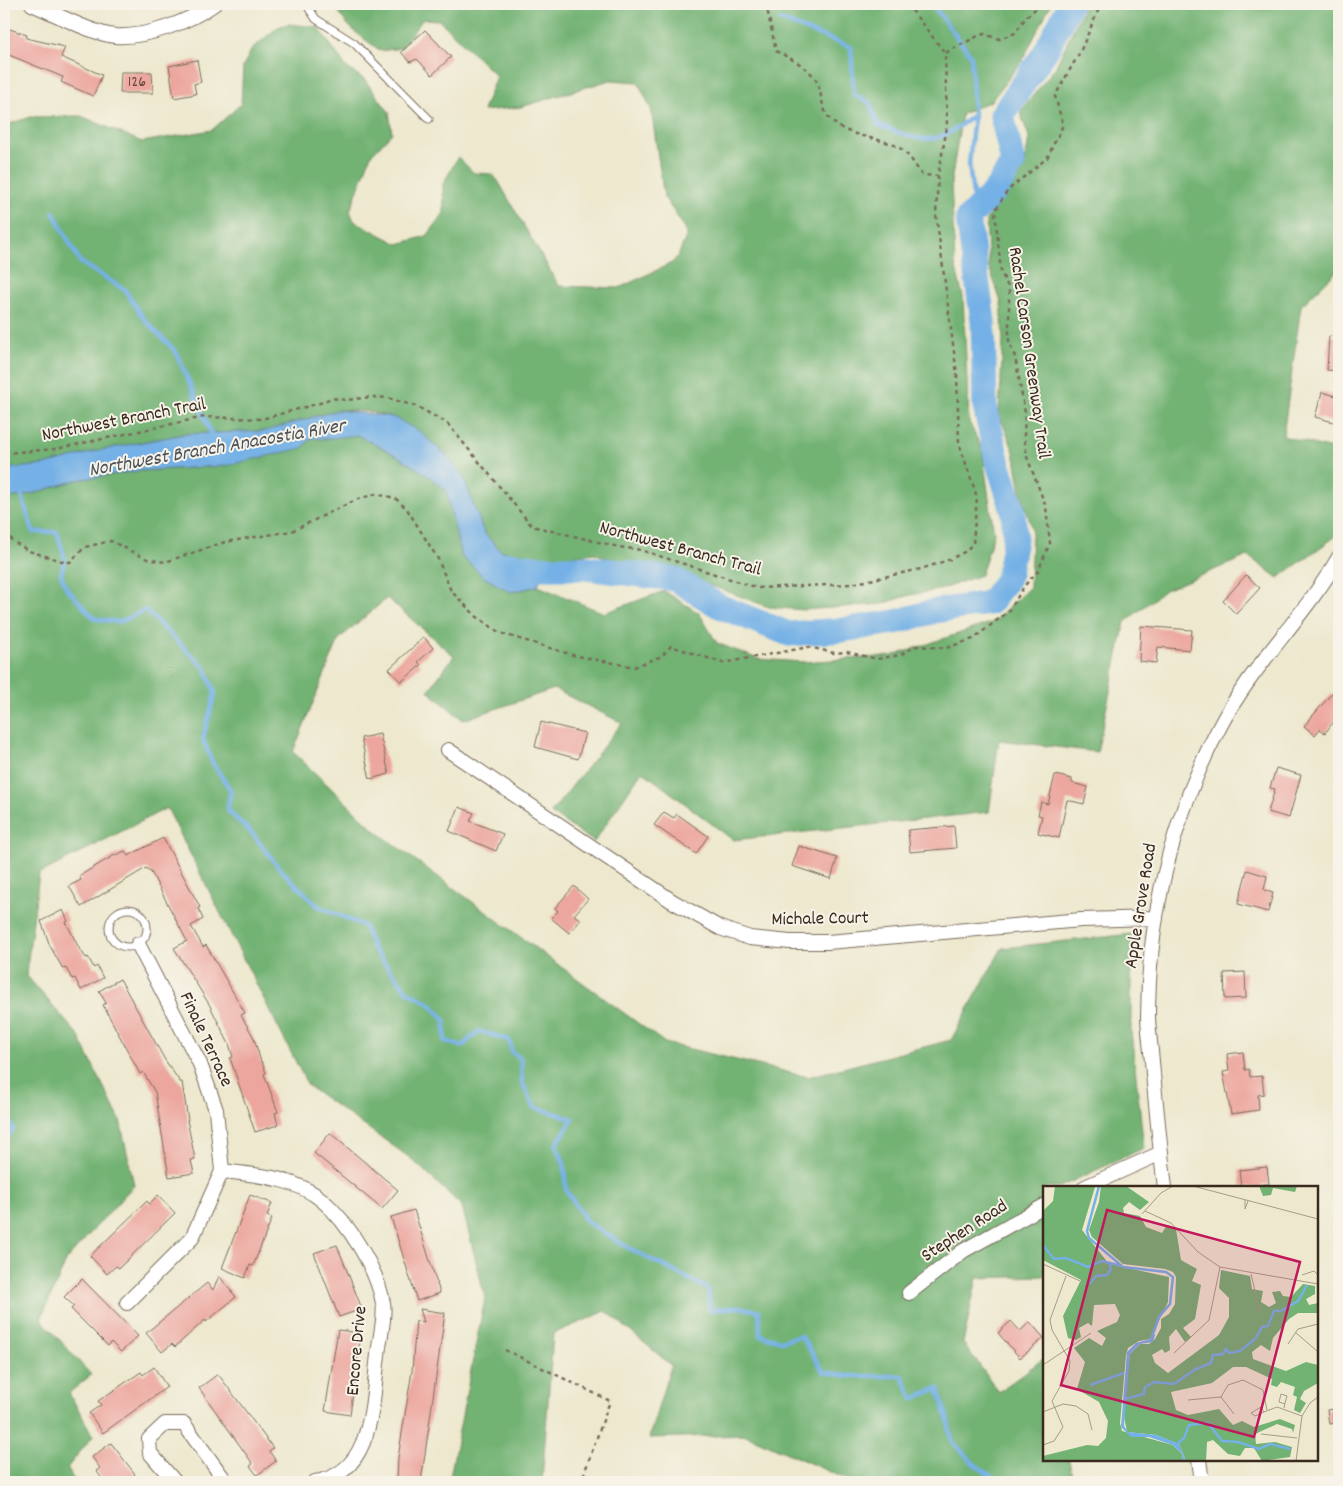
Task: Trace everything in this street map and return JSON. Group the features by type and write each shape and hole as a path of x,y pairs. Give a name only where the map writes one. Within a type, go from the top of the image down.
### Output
{"street":[{"path":"32,4 89,28 115,36 154,31 187,20 214,4"},
{"name":"Apple Grove Road","path":"1165,1186 1148,1020 1150,968 1156,918 1163,873 1174,831 1218,730 1258,667 1326,581 1339,557"},
{"name":"Michale Court","path":"448,750 672,901 720,928 750,938 790,942 828,942 1080,920 1156,918"},
{"name":"Finale Terrace","path":"127,1303 192,1238 222,1171 216,1110 200,1064 138,944"},
{"path":"1087,1186 1161,1153"},
{"name":"Encore Drive","path":"222,1171 292,1183 322,1200 346,1224 367,1259 384,1303 369,1430 352,1463 342,1472 314,1482"},
{"name":"Stephen Road","path":"909,1293 963,1251 1043,1207"},
{"path":"175,1482 150,1453 149,1439 165,1424 184,1424 226,1482"},
{"path":"1199,1461 1202,1482"}],"lane":[{"path":"306,4 316,19 354,43 429,119"},
{"path":"133,909 143,916 148,928 143,940 138,944 131,948 119,947 109,933 108,920 119,910 133,909"}],"path":[{"path":"766,4 776,51 802,66 816,80 824,111 833,123 865,139 894,145 906,153 922,175 938,176"},
{"path":"907,4 945,53 984,34 999,39 1015,33 1026,17 1041,4"},
{"name":"Rachel Carson Greenway Trail","path":"4,532 14,542 29,550 65,562 70,562 85,547 111,541 147,558 165,562 224,542 292,531 358,499 376,494 395,498 407,509 438,559 451,591 476,616 500,633 573,655 634,667 662,656 671,646 723,663 809,647 834,654 847,652 877,659 900,655 916,646 946,648 973,640 1009,611 1025,585 1038,570 1050,543 1046,507 1027,457 1024,436 1024,413 1015,357 1009,341 1008,289 1001,272 995,211 1008,190 1047,158 1063,125 1055,96 1080,52 1101,4"},
{"name":"Northwest Branch Trail","path":"4,453 56,449 204,417 262,419 320,403 331,398 346,400 388,398 416,406 447,423 532,526 619,547 641,550 758,588 851,584 921,569 966,551 973,543 977,497 959,442 957,375 936,214 938,176 947,127 945,53"},
{"path":"504,1350 610,1401 581,1482"}],"green space":[{"path":"335,4 1051,4 1022,61 991,101 962,114 951,182 955,264 963,297 969,422 982,449 994,533 981,575 939,590 910,595 882,604 803,610 769,607 696,580 617,563 595,553 547,559 501,551 484,533 463,477 393,417 365,411 338,410 265,431 184,434 101,450 44,465 4,469 4,128 12,123 31,117 81,116 142,142 212,130 241,104 243,66 252,49 278,27 288,24 318,27 347,68 364,79 389,112 392,133 371,155 350,211 354,221 398,244 427,236 444,213 443,184 458,157 474,173 492,174 498,181 559,286 619,288 672,263 678,256 686,237 685,228 664,197 651,109 638,82 610,80 521,107 483,111 496,76 439,20 423,19 401,48 381,51 348,25"},
{"path":"1085,4 1339,4 1339,269 1301,306 1283,436 1339,451 1339,534 1278,578 1248,556 1165,590 1125,622 1097,752 999,740 989,812 733,840 642,771 594,842 551,813 622,723 554,689 463,720 428,691 454,656 387,598 339,639 293,752 377,832 665,1043 808,1077 951,1040 1002,948 1131,934 1131,1031 1144,1148 1062,1186 1043,1186 1043,1276 977,1278 963,1343 999,1392 1043,1359 1043,1461 1069,1461 1073,1482 853,1482 746,1435 649,1438 671,1365 606,1311 553,1334 542,1482 449,1482 485,1298 462,1206 409,1157 308,1086 167,808 39,874 26,975 78,1035 120,1120 134,1185 67,1259 41,1319 91,1375 69,1393 93,1436 67,1468 75,1482 4,1482 4,499 35,493 76,480 138,471 224,466 311,438 357,435 376,442 403,458 429,475 445,489 452,510 461,556 511,592 538,586 604,613 664,591 699,613 717,643 758,659 802,662 892,656 993,622 1030,587 1032,529 1021,492 1014,452 999,414 1003,340 1001,302 989,267 986,220 1024,169 1029,137 1020,112 1055,68"}],"water":[{"path":"338,410 393,417 419,431 448,457 463,476 484,533 501,551 547,559 538,586 511,592 485,578 461,556 446,490 426,474 394,454 357,435 325,439 311,438 302,448 224,466 138,471 76,480 35,493 4,499 4,469 44,465 101,450 184,434 265,431"}],"building":[{"path":"4,27 27,35 26,38 65,47 61,57 102,75 93,96 61,82 63,77 4,53"},
{"path":"425,30 451,57 432,75 417,59 410,62 401,52"},
{"path":"197,60 201,82 194,84 196,94 174,98 169,66"},
{"path":"121,72 152,72 153,93 120,93"},
{"path":"1329,336 1339,337 1339,371 1327,370"},
{"path":"1322,392 1339,397 1337,423 1315,417"},
{"path":"1246,575 1260,588 1236,614 1223,601"},
{"path":"1141,626 1192,630 1190,650 1158,647 1156,663 1139,661"},
{"path":"424,637 433,648 418,662 421,665 401,682 389,669"},
{"path":"1332,693 1339,699 1339,715 1325,733 1320,729 1315,735 1304,726"},
{"path":"541,722 585,733 578,759 535,747"},
{"path":"380,734 389,774 370,779 361,738"},
{"path":"1276,768 1301,775 1289,818 1268,812 1275,789 1270,788"},
{"path":"1055,775 1072,779 1072,783 1088,787 1084,804 1067,800 1059,838 1038,833 1042,816 1038,815 1041,802 1048,804"},
{"path":"459,807 474,813 470,821 503,834 496,851 449,831"},
{"path":"664,812 674,818 677,814 708,836 696,854 654,825"},
{"path":"954,826 956,848 910,852 908,830"},
{"path":"163,838 200,907 198,908 203,919 191,926 203,947 206,945 245,1013 241,1015 254,1038 266,1073 264,1074 278,1112 275,1113 278,1125 255,1132 230,1058 233,1057 229,1044 209,1004 174,948 187,941 151,872 146,868 81,907 69,886 81,880 79,876 113,856 125,851 128,856"},
{"path":"799,846 837,858 831,879 792,866"},
{"path":"1247,870 1267,876 1264,890 1273,893 1268,912 1238,904"},
{"path":"574,886 588,899 574,915 581,920 569,933 551,918 558,911 555,908"},
{"path":"63,910 68,921 66,922 78,946 86,958 88,957 94,968 97,966 103,978 81,990 75,978 72,979 66,968 63,969 50,946 41,921"},
{"path":"1245,972 1246,998 1225,999 1224,973"},
{"path":"120,979 165,1060 180,1082 182,1082 195,1159 191,1160 194,1173 169,1177 155,1092 143,1072 140,1074 103,1005 106,1003 99,991"},
{"path":"1243,1052 1245,1070 1249,1069 1250,1077 1262,1076 1264,1094 1258,1095 1259,1110 1231,1114 1223,1072 1229,1071 1227,1054"},
{"path":"330,1133 398,1190 382,1209 314,1153"},
{"path":"1267,1167 1269,1184 1241,1186 1239,1170"},
{"path":"158,1195 175,1213 119,1268 116,1266 107,1274 90,1256 147,1201 149,1204"},
{"path":"250,1195 272,1203 267,1216 272,1218 253,1266 250,1265 245,1278 222,1268"},
{"path":"414,1210 440,1293 417,1301 391,1217"},
{"path":"337,1245 362,1309 339,1317 314,1253"},
{"path":"219,1276 236,1297 206,1322 205,1320 175,1347 172,1344 162,1352 146,1333 207,1283 213,1290"},
{"path":"82,1279 138,1336 121,1352 111,1342 108,1346 71,1309 74,1306 64,1297"},
{"path":"420,1309 445,1313 421,1482 397,1482 398,1458 412,1371 416,1321 424,1322"},
{"path":"1011,1321 1020,1331 1030,1322 1043,1339 1020,1358 998,1333"},
{"path":"338,1330 361,1333 350,1415 325,1411"},
{"path":"154,1367 167,1387 103,1433 89,1413 101,1405 98,1401 141,1372 143,1375"},
{"path":"218,1374 273,1448 269,1451 276,1461 257,1475 250,1466 253,1464 199,1388"},
{"path":"1339,1408 1339,1423 1329,1424 1327,1410"},
{"path":"111,1443 135,1474 133,1476 137,1482 105,1482 96,1471 100,1468 92,1457"}],"waterway":[{"path":"932,4 971,56 974,115 969,164 975,211"},
{"name":"Northwest Branch Anacostia River","path":"509,564 541,568 586,568 675,579 719,606 789,634 842,630 895,622 935,611 990,603 1008,578 1015,539 1013,510 997,460 985,406 983,321 968,218 995,191 1013,163 1002,115 1046,51 1070,4"},
{"path":"780,20 851,47 854,95 870,103 878,125 919,138 938,138 960,126 974,115"},
{"path":"53,212 80,262 125,290 144,319 176,352 213,438"},
{"path":"20,490 33,532 57,532 65,559 61,574 66,588 95,619 120,622 145,610 205,668 215,693 203,739 212,762 231,791 227,810 253,834 279,868 318,906 364,926 374,950 407,991 429,1003 445,1020 445,1041 462,1046 479,1031 509,1040 512,1052 521,1059 522,1082 534,1107 573,1119 556,1145 564,1163 566,1190 587,1222 627,1247 708,1289 710,1310 738,1307 759,1311 760,1335 782,1341 801,1336 824,1372 848,1376 902,1376 913,1399 938,1388 952,1441 974,1464 1000,1482"},
{"path":"4,1107 13,1129 4,1142"}]}
